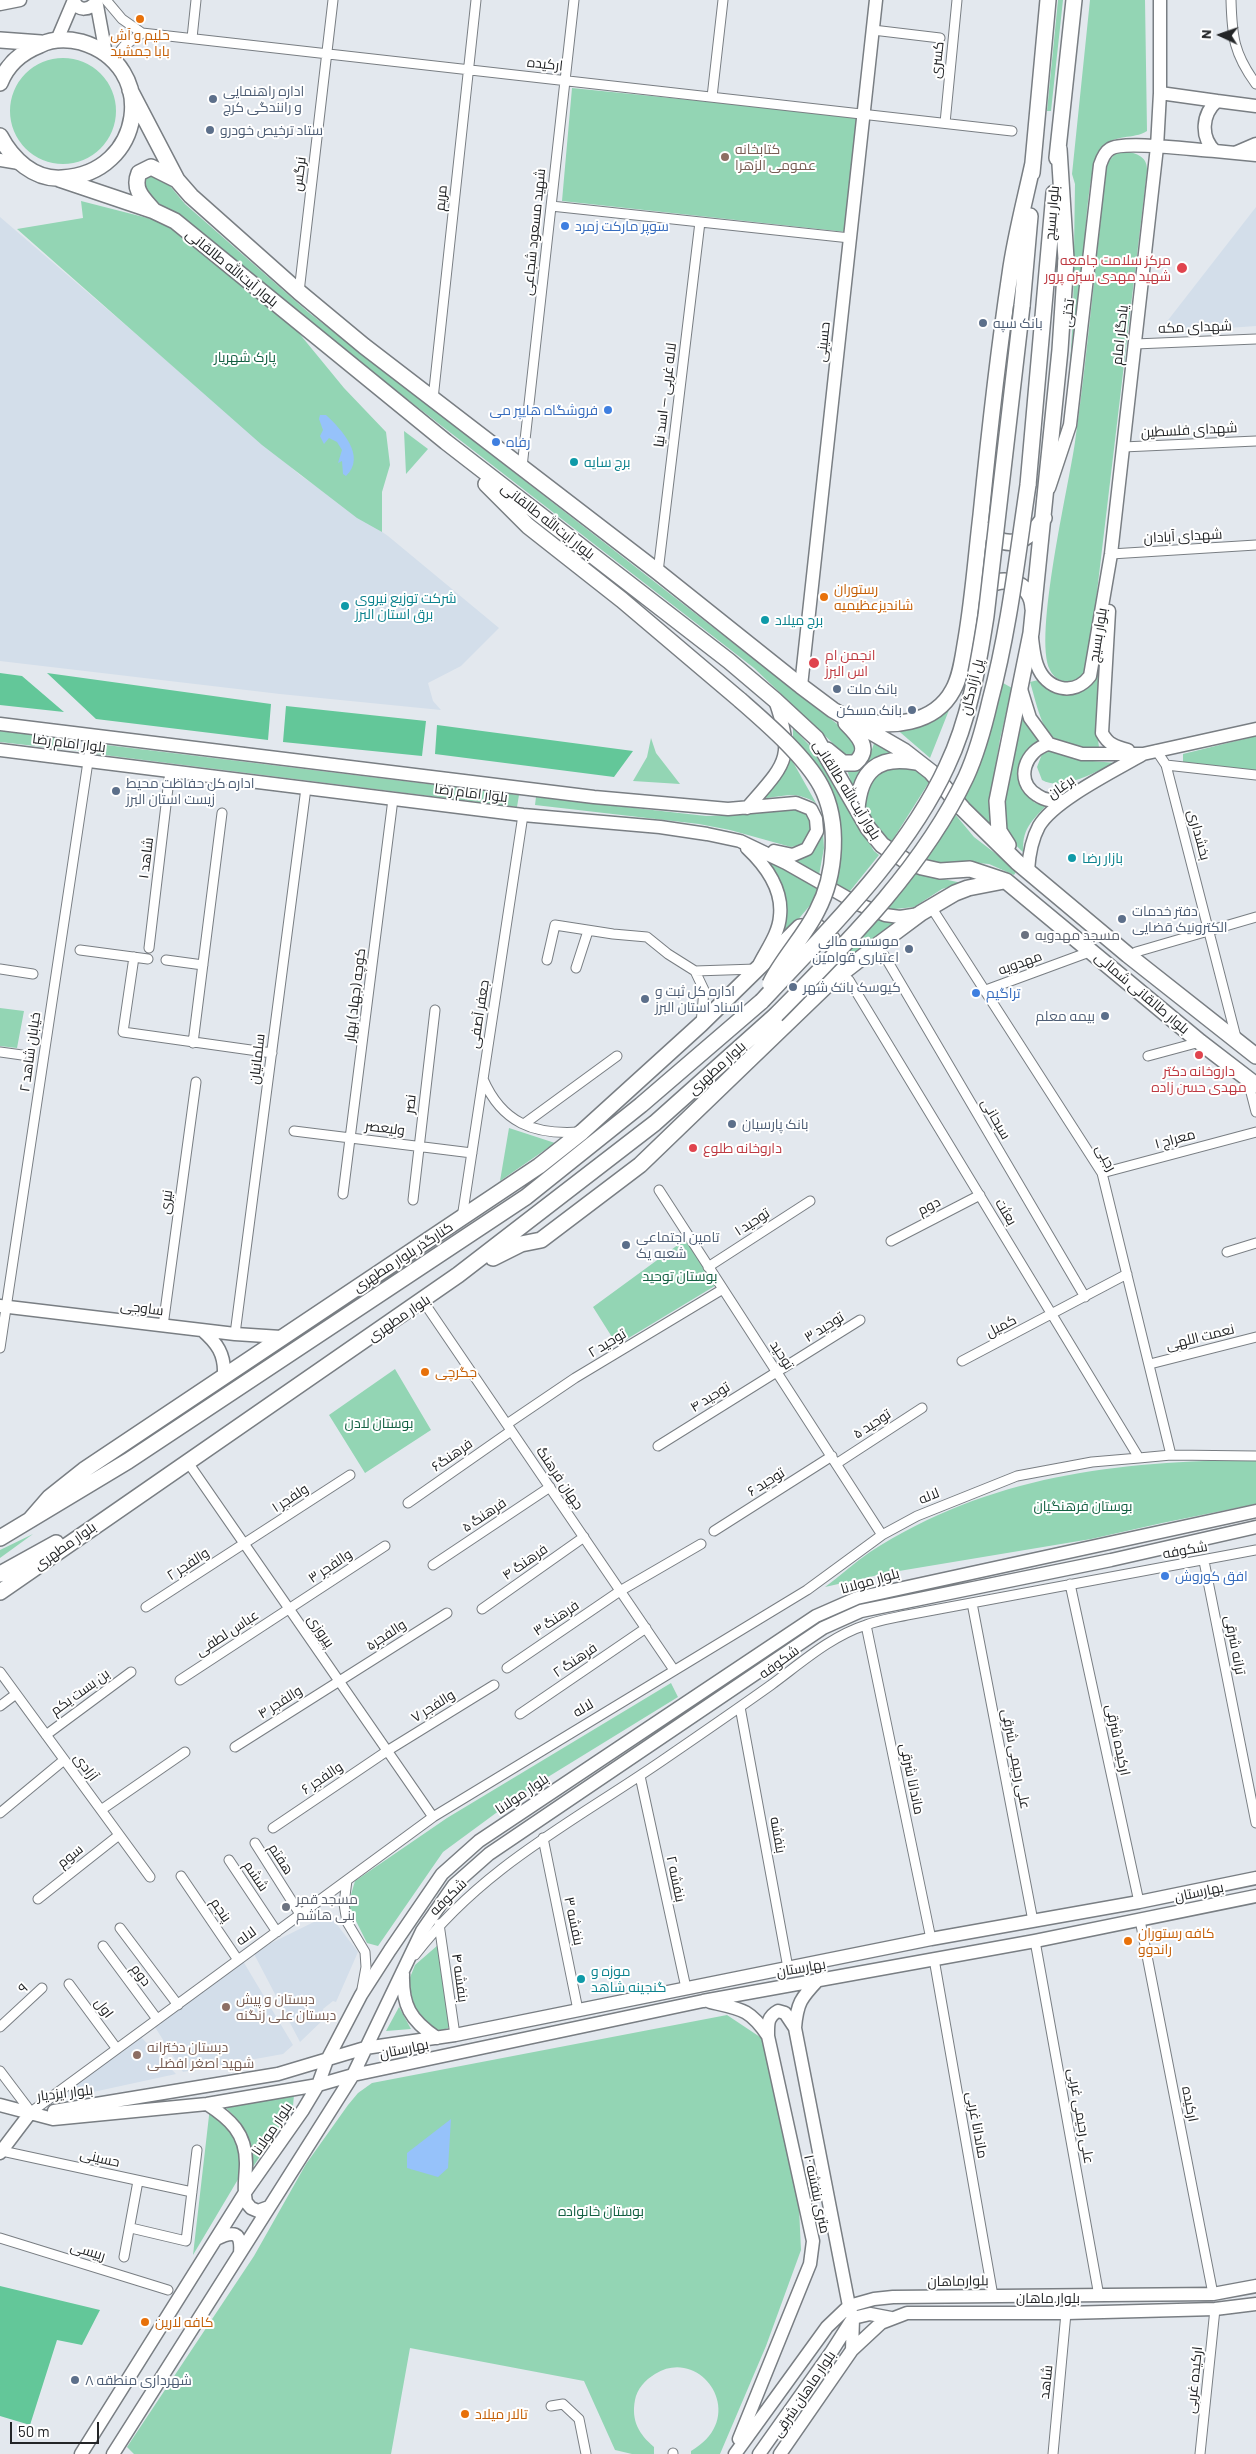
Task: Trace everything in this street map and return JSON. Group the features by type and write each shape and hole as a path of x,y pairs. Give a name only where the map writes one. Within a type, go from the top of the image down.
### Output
{"main road":[{"path":"0,4 20,0"},
{"name":"حسینی","path":"801,686 876,0"},
{"name":"بلوار بسیج","path":"1022,306 1048,0"},
{"name":"بلوار بسیج","path":"1028,485 1074,0"},
{"name":"یادگار امام","path":"1111,554 1157,147 1160,93 1160,0"},
{"path":"74,1 76,6 84,9 91,7 99,1 109,57"},
{"path":"57,40 74,1"},
{"path":"0,40 42,43 57,40 75,41 91,46 109,57"},
{"path":"0,83 9,67 19,57 42,43"},
{"name":"بلوار آیت‌الله طالقانی","path":"109,57 123,74 177,180 191,196 298,292 364,346 658,572 801,686 833,710 904,751 931,772 963,809 1022,866"},
{"path":"59,179 78,177 96,171 111,160 123,145 132,119 130,90"},
{"path":"1160,93 1256,106"},
{"path":"1215,151 1206,140 1205,118 1209,108 1217,101"},
{"path":"0,136 8,151 19,162"},
{"name":"تختی","path":"1046,498 1070,425 1100,165 1110,149 1128,144 1256,156"},
{"path":"1235,153 1256,144"},
{"path":"1022,866 999,831 997,801 1019,684 1031,633 1046,498 1060,350 1066,259 1059,150"},
{"path":"0,160 19,162"},
{"name":"بلوار آیت‌الله طالقانی","path":"19,162 45,176 154,211 174,221 446,442 729,661 775,700 816,738 857,809 882,845 906,861 940,871 970,869 982,871 1006,881"},
{"path":"833,710 869,723 898,724 917,720 932,713 943,704 953,690 960,668 972,604 1010,272 1033,163"},
{"path":"154,211 138,192 136,180 139,173 151,167 177,180"},
{"name":"پل آزادگان","path":"762,1001 876,874 915,823 947,766 959,735 979,661 986,616 1022,306"},
{"path":"446,442 528,526 622,600 740,700 785,742 821,786 828,809 832,836 829,878 818,909 805,932 780,964 762,1001"},
{"name":"پل آزادگان","path":"776,1016 822,969 914,861 953,803 967,774 980,738 1002,656 1028,485"},
{"path":"981,515 985,529 992,537 1002,542 1023,540 1032,534 1044,518"},
{"path":"1111,554 1102,733 1106,741 1114,746 1143,754"},
{"name":"بلوار بسیج","path":"1031,633 1037,665 1042,675 1056,686 1066,689 1077,688 1086,681 1092,669 1111,554"},
{"path":"972,604 986,585 1005,580 1023,588 1030,596 1033,616"},
{"path":"1019,684 1030,718 1048,744 1041,746 1029,756 1025,766 1024,777 1031,790 1039,797 1064,801"},
{"path":"747,808 778,772 787,751 785,728 775,700"},
{"path":"816,738 833,756 843,763 855,763 861,758 864,748 861,740 833,710"},
{"name":"بلوار امام رضا","path":"0,724 594,797 702,808 747,808 802,803 814,813 817,830 807,849 793,855 740,841 660,827 393,799 0,750"},
{"name":"برغان","path":"1022,866 1040,824 1064,801 1143,754 1256,729"},
{"name":"برغان","path":"1048,744 1082,754 1143,754"},
{"path":"857,809 861,784 876,766 886,760 899,759 919,763"},
{"path":"740,841 765,866 779,900 780,917 775,934 756,970"},
{"name":"بلوار امام رضا","path":"740,841 786,863 858,904 884,915 900,917 927,912"},
{"name":"بلوار طالقانی شمالی","path":"1022,866 1256,1056"},
{"path":"458,1275 521,1244 541,1240 640,1165 830,983 927,912 968,888 1006,881"},
{"name":"بلوار طالقانی شمالی","path":"1006,881 1200,1042 1252,1081"},
{"name":"کنارگذر بلوار مطهری","path":"30,1520 50,1497 84,1470 539,1166 582,1132 701,1024 773,956 790,935 800,927 817,927 829,935 837,946 840,960 830,983"},
{"name":"بلوار مطهری","path":"1,1537 128,1461 526,1197 641,1105 762,1001"},
{"name":"بلوار مطهری","path":"0,1592 187,1461 423,1301 655,1123 776,1016"},
{"name":"ساوجی","path":"3,1306 163,1326 282,1337"},
{"path":"202,1330 214,1341 222,1353 224,1375"},
{"name":"بلوار مولانا","path":"81,2454 244,2194 318,2085 327,2060 361,1995 442,1874 479,1841 816,1616 857,1598 1256,1511"},
{"path":"0,1574 106,1517"},
{"name":"بلوار مولانا","path":"112,2454 353,2075 422,1931 454,1885 489,1854 823,1628 861,1611 1111,1560 1256,1527"},
{"name":"بهارستان","path":"327,2060 365,2048 455,2035 931,1939 1139,1902 1256,1878"},
{"name":"بهارستان","path":"318,2085 353,2075 703,2001 1035,1941 1256,1896"},
{"path":"402,1971 402,1990 408,2011 420,2026 437,2038"},
{"name":"۱۰ متری بنفشه","path":"818,1980 801,1998 797,2007 794,2028 851,2312 852,2350"},
{"name":"۱۰ متری بنفشه","path":"703,2001 736,2008 748,2013 757,2020 768,2036 813,2240 810,2264 734,2454"},
{"path":"768,2036 768,2019 778,2011 785,2012 794,2028"},
{"name":"بلوار ایزدیار","path":"31,2112 52,2111 269,2076 327,2060"},
{"name":"بلوار ایزدیار","path":"31,2112 53,2119 207,2104 318,2085"},
{"path":"0,2104 31,2112"},
{"path":"207,2104 229,2118 238,2131 246,2162 244,2194 246,2202 251,2208 258,2211 269,2207"},
{"name":"لاله","path":"1,2152 31,2112"},
{"path":"216,2239 232,2233 238,2236 241,2243 240,2253"},
{"name":"بلوارماهان","path":"734,2454 827,2327 874,2299 893,2297 1213,2294 1256,2286"},
{"name":"بلوار ماهان","path":"852,2350 881,2323 907,2313 1066,2313 1215,2310 1256,2304"},
{"path":"759,2454 832,2351 851,2312 891,2318"},
{"name":"بلوار ماهان شرقی","path":"780,2454 852,2350"}],"street":[{"path":"192,38 196,0"},
{"name":"نرگس","path":"298,292 333,0"},
{"name":"مریم","path":"433,399 476,0"},
{"name":"شهید مسعود شجاعی","path":"522,467 574,0"},
{"path":"712,97 723,0"},
{"name":"کسری","path":"945,123 957,0"},
{"path":"1231,0 1231,33 1236,51 1243,67 1256,84"},
{"name":"ارکیده","path":"99,1 142,33 1012,131"},
{"path":"872,30 940,38"},
{"path":"109,57 142,33"},
{"path":"551,206 850,238"},
{"name":"لاله غربی -- اسد نیا","path":"658,572 700,222"},
{"name":"شهدای مکه","path":"1135,344 1256,339"},
{"name":"شهدای فلسطین","path":"1123,447 1256,441"},
{"name":"شهدای آبادان","path":"1111,554 1256,545"},
{"name":"خیابان شاهد ۲","path":"0,1348 3,1306 92,735"},
{"name":"بخشداری","path":"1156,750 1166,766 1210,930 1237,1042"},
{"path":"1166,766 1256,775"},
{"name":"شاهد ۱","path":"149,948 170,771"},
{"name":"سلمانیان","path":"235,1334 306,788"},
{"name":"کوچه (جهاد) بهار","path":"343,1194 393,799"},
{"path":"192,1042 222,814"},
{"name":"جعفر آصفی","path":"462,1218 524,814"},
{"name":"رجبی","path":"927,912 986,990 1102,1173 1171,1455"},
{"path":"1136,952 1256,918"},
{"path":"547,960 555,925 588,931 646,937 695,971 704,990 701,1024"},
{"path":"576,968 588,931"},
{"path":"80,950 148,959"},
{"name":"مهدویه","path":"986,990 1092,951"},
{"name":"سبحانی","path":"884,955 1085,1297"},
{"path":"134,957 123,1032 272,1053"},
{"path":"166,960 203,965"},
{"path":"0,969 33,974"},
{"path":"695,971 756,970"},
{"name":"بعثت","path":"849,980 1139,1458"},
{"name":"نصر","path":"413,1200 435,1010"},
{"path":"1148,1056 1200,1042"},
{"path":"0,1052 22,1054"},
{"path":"524,1124 617,1056"},
{"path":"484,1079 489,1093 501,1109 524,1124 546,1132 582,1132"},
{"path":"1252,1081 1256,1112"},
{"name":"نیری","path":"163,1326 196,1082"},
{"name":"ولیعصر","path":"294,1131 472,1153"},
{"name":"معراج ۱","path":"1102,1173 1256,1132"},
{"name":"توحید","path":"659,1190 882,1535"},
{"name":"دوم","path":"891,1241 980,1195"},
{"name":"توحید ۱","path":"708,1267 810,1201"},
{"path":"1227,1252 1256,1243"},
{"name":"کمیل","path":"962,1361 1127,1274"},
{"name":"توحید ۲","path":"509,1427 575,1378 723,1289"},
{"name":"جهان فرهنگ","path":"423,1301 674,1670"},
{"name":"توحید ۳","path":"777,1372 860,1320"},
{"name":"نعمت اللهی","path":"1150,1364 1256,1337"},
{"name":"توحید ۴","path":"658,1446 777,1372"},
{"name":"توحید ۵","path":"834,1460 922,1408"},
{"name":"فرهنگ۶","path":"408,1502 509,1427"},
{"name":"لاله","path":"31,2112 433,1817 807,1590 882,1535 918,1516 1018,1476 1092,1462 1171,1455 1256,1456"},
{"name":"توحید ۶","path":"714,1531 834,1460"},
{"name":"پیروزی","path":"187,1461 433,1817"},
{"name":"ولفجر ۱","path":"244,1544 350,1475"},
{"name":"فرهنگ ۵","path":"433,1565 550,1487"},
{"name":"فرهنگ ۴","path":"482,1608 584,1537"},
{"name":"والفجر ۲","path":"146,1607 244,1544"},
{"name":"فرهنگ ۳","path":"507,1668 620,1591 701,1544"},
{"name":"والفجر ۳","path":"290,1610 384,1546"},
{"name":"شکوفه","path":"402,1971 439,1924 481,1884 543,1838 640,1776 830,1642 866,1625 1070,1584 1256,1550"},
{"name":"ترانه شرقی","path":"1204,1561 1256,1823"},
{"name":"ارکیده شرقی","path":"1070,1584 1139,1902"},
{"name":"علی رحیمی شرقی","path":"972,1603 1033,1921"},
{"name":"عباس لطفی","path":"180,1680 290,1610"},
{"name":"والفجر۵","path":"339,1682 447,1613"},
{"name":"ماندانا شرقی","path":"866,1625 931,1939"},
{"name":"فرهنگ ۲","path":"520,1714 646,1628"},
{"name":"آزادی","path":"0,1672 150,1877"},
{"name":"بن بست یکم","path":"46,1735 131,1672"},
{"name":"والفجر ۴","path":"235,1747 339,1682"},
{"name":"والفجر ۷","path":"387,1751 494,1684"},
{"path":"0,1706 16,1694"},
{"name":"بنفشه","path":"740,1707 788,1968"},
{"name":"والفجر ۶","path":"273,1828 387,1751"},
{"path":"101,1810 185,1752"},
{"path":"0,1813 64,1760"},
{"name":"بنفشه ۲","path":"640,1776 686,1988"},
{"name":"سوم","path":"38,1899 119,1835"},
{"name":"بنفشه ۳","path":"543,1838 578,2010"},
{"name":"هفتم","path":"255,1843 300,1914"},
{"name":"ششم","path":"229,1860 277,1932"},
{"name":"پنجم","path":"181,1876 238,1960"},
{"path":"347,1880 344,1904 347,1922 365,1952 366,1967 361,1995"},
{"name":"ارکیده","path":"1140,1920 1213,2294"},
{"name":"بنفشه ۴","path":"439,1924 455,2035"},
{"path":"120,1928 178,2004"},
{"name":"علی رحیمی غربی","path":"1035,1941 1100,2296"},
{"name":"دوم","path":"103,1946 158,2019"},
{"name":"ماندانا غربی","path":"934,1959 993,2296"},
{"name":"اول","path":"68,1984 117,2049"},
{"name":"۹","path":"0,2027 42,1988"},
{"path":"0,2072 31,2112"},
{"path":"131,2228 186,2241 197,2150"},
{"name":"حسینی","path":"1,2152 192,2192"},
{"path":"124,2257 131,2228 138,2182"},
{"name":"رییسی","path":"0,2238 168,2290"},
{"name":"ارکیده غربی","path":"1200,2454 1215,2310"},
{"name":"شاهد","path":"1052,2454 1066,2313"},
{"path":"551,2406 563,2404 579,2419 586,2454"}],"shaded area":[{"path":"1256,207 1256,326 1158,333"},
{"path":"0,217 300,475 388,536 499,628 461,666 428,683 433,701 441,710 280,694 0,661"},
{"path":"324,1917 332,1918 358,1952 336,2002 333,2001 323,2009 326,2017 300,2042 253,1952"},
{"name":"دبستان و پیش دبستان علی زنگنه","path":"243,1961 293,2045 283,2054 183,2072 155,2027"},
{"name":"دبستان دخترانه شهید اصغر افضلی","path":"141,2037 176,2074 70,2097 67,2091"}],"green space":[{"path":"1058,0 1063,0 1051,111 1047,111"},
{"path":"1090,0 1145,0 1147,131 1142,134 1118,138 1107,143 1097,157 1088,197 1077,333 1067,414 1073,316 1075,184 1072,174"},
{"path":"63,58 83,62 101,73 112,91 116,111 112,131 101,149 83,160 63,164 43,160 25,149 14,131 10,111 14,91 25,73 43,62"},
{"path":"572,88 859,117 846,232 562,201"},
{"path":"1124,151 1141,156 1146,162 1147,171 1089,659 1082,678 1064,681 1053,675 1046,652 1049,595 1075,442 1107,163 1117,152"},
{"path":"152,174 165,180 185,204 308,312 841,727 856,742 855,754 849,756 843,753 754,668 256,282 160,204 148,198 142,182"},
{"name":"پارک شهریار","path":"81,201 167,223 289,321 344,388 386,432 390,465 382,492 382,532 357,518 262,445 17,229 83,218"},
{"path":"404,431 428,449 406,474"},
{"path":"1104,630 1096,726 1099,747 1067,745 1056,740 1043,723 1030,682 1042,679 1081,691 1095,675 1102,650"},
{"path":"0,673 22,676 64,712 0,705"},
{"path":"47,673 271,704 268,740 96,719"},
{"path":"1003,683 1012,688 1000,739 990,799 994,831 964,800 986,744"},
{"path":"951,705 930,758 894,727 925,723"},
{"path":"286,706 426,721 422,756 283,742"},
{"path":"1024,709 1041,740 1031,746 1022,759 1024,790 1035,803 1047,805 1026,832 1023,845 1024,853 1016,845 1005,828 1003,802 1008,769"},
{"path":"437,725 633,751 614,777 435,754"},
{"path":"793,728 811,747 874,851 879,855 850,891 833,884 838,845 793,738"},
{"path":"0,731 80,740 79,751 0,742"},
{"path":"1256,736 1256,770 1183,763 1183,754"},
{"path":"651,738 656,753 680,784 633,781 647,757"},
{"path":"875,740 893,751 862,772 853,787 847,770 863,764"},
{"path":"98,744 519,795 517,807 96,754"},
{"path":"1055,750 1081,760 1116,763 1070,782 1051,783 1042,780 1037,767 1042,754"},
{"path":"789,755 816,803 795,795 759,799"},
{"path":"907,766 931,779 890,844 871,824 866,809 867,792 874,777 880,771 889,767"},
{"path":"536,797 706,816 737,815 794,806 811,815 811,836 802,845 791,847 730,830 699,824 535,805"},
{"path":"954,813 974,837 1017,870 1014,875 989,864 965,862 945,864 924,860"},
{"path":"823,832 824,848 819,875 791,859 814,849"},
{"path":"763,856 820,888 812,903 769,954 784,926"},
{"path":"915,873 962,883 942,889 914,907 886,910"},
{"path":"877,919 895,923 851,957 849,951"},
{"path":"0,1008 24,1011 17,1048 0,1046"},
{"path":"509,1128 555,1143 500,1181"},
{"name":"بوستان توحید","path":"686,1239 718,1284 617,1345 593,1307"},
{"name":"بوستان لادن","path":"395,1369 431,1430 365,1473 329,1415"},
{"name":"بوستان فرهنگیان","path":"1256,1460 1256,1504 1091,1539 887,1573 825,1587 870,1552 915,1526 961,1505 1008,1489 1104,1469 1204,1461"},
{"path":"33,1534 0,1558 0,1550"},
{"path":"671,1683 678,1697 530,1788 443,1852 378,1946 367,1943 348,1905 355,1881 447,1818"},
{"path":"438,1945 450,2027 441,2031 425,2025 414,2009 409,1980 415,1965"},
{"path":"399,2007 411,2029 386,2031"},
{"name":"بوستان خانواده","path":"727,2015 763,2039 799,2208 801,2250 766,2346 720,2454 691,2454 691,2451 709,2437 717,2421 718,2404 713,2389 702,2377 688,2369 672,2368 655,2374 640,2389 635,2400 635,2421 640,2432 654,2447 654,2454 632,2454 615,2450 584,2381 410,2348 391,2454 134,2454 127,2447 254,2256 306,2164 358,2093 372,2083"},
{"path":"294,2095 293,2106 253,2167 251,2148 246,2133 225,2107"},
{"path":"210,2107 226,2119 238,2143 240,2176 193,2255"},
{"path":"0,2286 100,2310 82,2345 57,2340 30,2425 0,2416"}],"water":[{"path":"320,415 326,415 350,443 354,460 352,468 346,476 343,474 342,461 338,463 342,450 337,442 329,438 324,444 320,436 323,430 319,419"},
{"path":"451,2119 448,2168 438,2177 407,2168 407,2153"}],"place":[{"name":"حلیم و آش بابا جمشید","path":"140,19"},
{"name":"اداره راهنمایی و رانندگی کرج","path":"213,99"},
{"name":"ستاد ترخیص خودرو","path":"210,130"},
{"name":"کتابخانه عمومی الزهرا","path":"725,157"},
{"name":"سوپر مارکت زمرد","path":"565,226"},
{"name":"مرکز سلامت جامعه شهید مهدی سبزه پرور","path":"1182,268"},
{"name":"بانک سپه","path":"983,323"},
{"name":"فروشگاه هایپر می","path":"608,410"},
{"name":"رفاه","path":"496,442"},
{"name":"برج سایه","path":"574,462"},
{"name":"رستوران شاندیزعظیمیه","path":"824,597"},
{"name":"شرکت توزیع نیروی برق استان البرز","path":"345,606"},
{"name":"برج میلاد","path":"765,620"},
{"name":"انجمن ام اس البرز","path":"814,663"},
{"name":"بانک ملت","path":"837,689"},
{"name":"بانک مسکن","path":"912,710"},
{"name":"اداره کل حفاظت محیط زیست استان البرز","path":"116,791"},
{"name":"بازار رضا","path":"1072,858"},
{"name":"دفتر خدمات الکترونیک قضایی","path":"1122,919"},
{"name":"مسجد مهدویه","path":"1025,935"},
{"name":"موسسه مالی اعتباری قوامین","path":"909,949"},
{"name":"کیوسک بانک شهر","path":"793,987"},
{"name":"تراگیم","path":"976,993"},
{"name":"اداره کل ثبت و اسناد استان البرز","path":"645,999"},
{"name":"بیمه معلم","path":"1105,1016"},
{"name":"داروخانه دکتر مهدی حسن زاده","path":"1199,1055"},
{"name":"بانک پارسیان","path":"732,1124"},
{"name":"داروخانه طلوع","path":"693,1148"},
{"name":"تامین اجتماعی شعبه یک","path":"626,1245"},
{"name":"جگرچی","path":"425,1372"},
{"name":"افق کوروش","path":"1165,1576"},
{"name":"مسجد قمر بنی هاشم","path":"286,1907"},
{"name":"کافه رستوران راندوو","path":"1128,1941"},
{"name":"موزه و گنجینه شاهد","path":"581,1979"},
{"name":"دبستان و پیش دبستان علی زنگنه","path":"226,2007"},
{"name":"دبستان دخترانه شهید اصغر افضلی","path":"137,2055"},
{"name":"کافه لارین","path":"145,2322"},
{"name":"شهرداری منطقه ۸","path":"75,2380"},
{"name":"تالار میلاد","path":"465,2414"}]}
